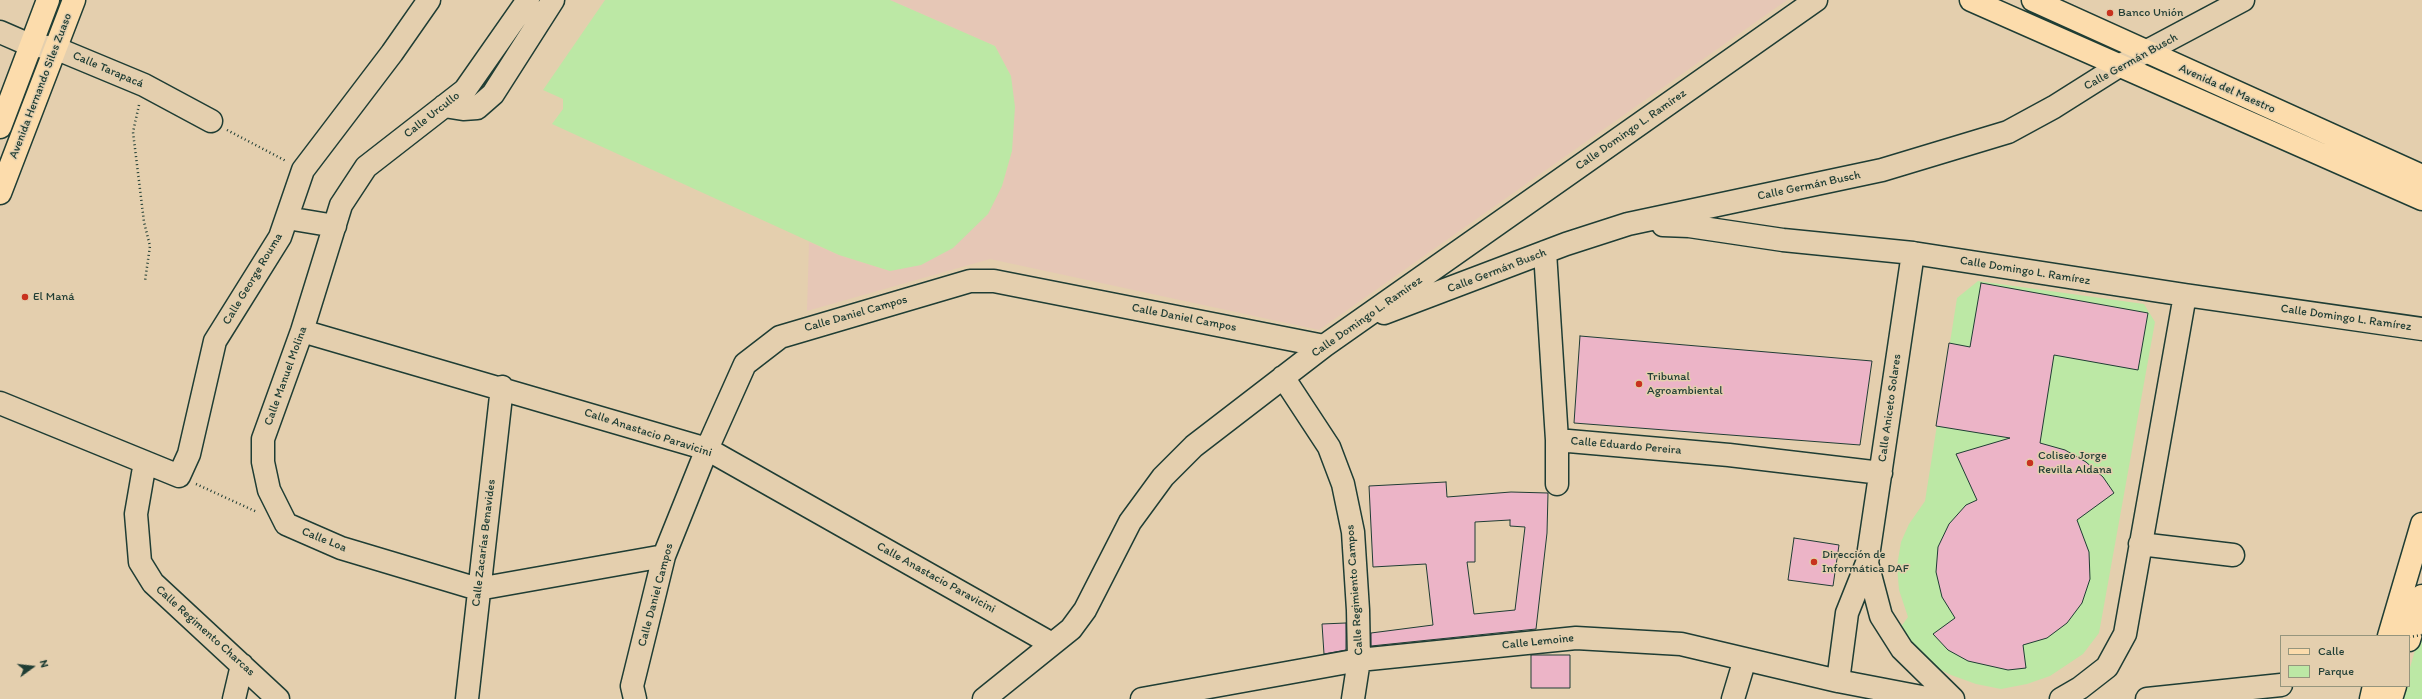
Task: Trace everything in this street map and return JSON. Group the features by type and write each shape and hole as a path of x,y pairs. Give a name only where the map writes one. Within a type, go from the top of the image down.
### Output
{"main road":[{"name":"Avenida Hernando Siles Zuaso","path":"0,127 48,0"},
{"name":"Avenida Hernando Siles Zuaso","path":"0,194 74,0"},
{"path":"1971,0 2422,199"},
{"name":"Avenida del Maestro","path":"2033,0 2146,53 2422,176"},
{"path":"2389,635 2422,524"},
{"path":"2410,635 2422,596"},
{"path":"2370,699 2374,687"},
{"path":"2392,699 2395,687"}],"street":[{"name":"Calle George Rouma","path":"180,476 189,454 215,342 280,237 303,170 392,53 429,0"},
{"name":"Calle Urcullo","path":"335,226 341,205 366,167 464,90 528,0"},
{"path":"444,106 463,109 477,108 493,94 554,0"},
{"name":"Calle Domingo L. Ramírez","path":"984,699 1071,629 1085,610 1130,522 1163,477 1194,446 1324,346 1816,0"},
{"name":"Calle Germán Busch","path":"1355,324 1545,252 1628,224 1882,170 2008,132 2054,107 2119,66 2146,53 2243,0"},
{"name":"Calle Tarapacá","path":"0,32 30,45 56,48 144,85 211,121"},
{"path":"287,218 335,226"},
{"name":"Calle Domingo L. Ramírez","path":"1628,224 1689,226 1783,240 1912,253 2185,295 2422,328"},
{"name":"Calle Manuel Molina","path":"286,524 269,490 263,462 263,439 302,331 335,226"},
{"name":"Calle Eduardo Pereira","path":"1545,252 1557,440 1729,455 1881,473"},
{"name":"Calle Aniceto Solares","path":"1838,681 1847,613 1867,563 1912,253"},
{"name":"Calle Daniel Campos","path":"635,699 632,686 664,556 707,448 745,364 780,337 970,281 994,281 1324,346"},
{"path":"2061,699 2080,688 2107,667 2124,634 2185,295"},
{"name":"Calle Anastacio Paravicini","path":"302,331 707,448 1052,644"},
{"name":"Calle Regimiento Campos","path":"1283,377 1329,447 1343,484 1353,532 1359,660 1353,699"},
{"name":"Calle Zacarías Benavides","path":"467,699 478,589 502,388"},
{"path":"0,403 180,476"},
{"path":"1557,440 1558,484"},
{"name":"Calle Regimento Charcas","path":"145,462 136,514 140,562 152,583 278,699"},
{"name":"Calle Loa","path":"286,524 341,548 478,589 664,556"},
{"path":"2140,544 2233,555"},
{"name":"Calle Aniceto Solares","path":"1867,563 1881,616 1902,649 1953,699"},
{"name":"Calle Lemoine","path":"1142,699 1359,660 1576,638 1681,644 1838,681 1932,699"},
{"path":"1733,699 1745,659"},
{"path":"234,699 242,665"},
{"path":"2147,699 2280,685"}],"path":[{"path":"144,85 132,132 143,214 150,246 145,281"},
{"path":"211,121 303,170"},
{"name":"Calle Loa","path":"180,476 286,524"},
{"path":"2410,638 2422,635"}],"shaded area":[{"path":"890,0 1787,0 1319,330 990,259 807,311 809,242 839,255 890,271 988,214 1002,186 1012,151 1011,76 995,46"}],"green space":[{"path":"605,0 890,0 995,46 1011,76 1015,107 1012,151 1002,186 988,214 953,248 921,265 890,271 839,255 552,124 563,109 563,99 543,90"},
{"name":"Coliseo Jorge Revilla Aldana","path":"1978,281 2144,304 2155,322 2099,633 2083,654 2050,676 2027,684 2001,689 1976,684 1951,675 1929,664 1905,637 1900,628 1908,617 1899,590 1897,566 1901,542 1909,524 1925,501 1957,298"},
{"path":"2422,626 2422,699 2401,699 2405,687 2410,687 2410,668"}],"building":[{"name":"Coliseo Jorge Revilla Aldana","path":"1981,283 2148,313 2138,370 2054,355 2040,443 2065,450 2086,462 2103,477 2114,493 2077,520 2089,552 2090,579 2082,603 2067,623 2047,638 2023,645 2026,668 2008,670 1968,661 1948,650 1933,634 1955,618 1942,597 1936,572 1938,547 1949,524 1966,505 1977,500 1956,454 2010,438 1936,426 1949,343 1970,347"},
{"path":"1580,336 1872,361 1860,445 1574,423"},
{"path":"1446,482 1447,497 1511,492 1548,493 1547,533 1536,629 1371,646 1371,633 1433,625 1426,564 1373,567 1369,486","holes":["1510,520 1510,526 1525,527 1515,610 1474,614 1467,562 1475,562 1475,522"]},
{"name":"Dirección de Informática DAF","path":"1794,538 1839,545 1833,586 1788,580"},
{"path":"1346,623 1346,650 1324,654 1322,624"},
{"path":"1531,655 1570,655 1570,688 1531,688"}],"place":[{"name":"Banco Unión","path":"2110,13"},
{"name":"El Maná","path":"25,297"},
{"name":"Tribunal Agroambiental","path":"1639,384"},
{"name":"Coliseo Jorge Revilla Aldana","path":"2030,463"},
{"name":"Dirección de Informática DAF","path":"1814,562"}]}
